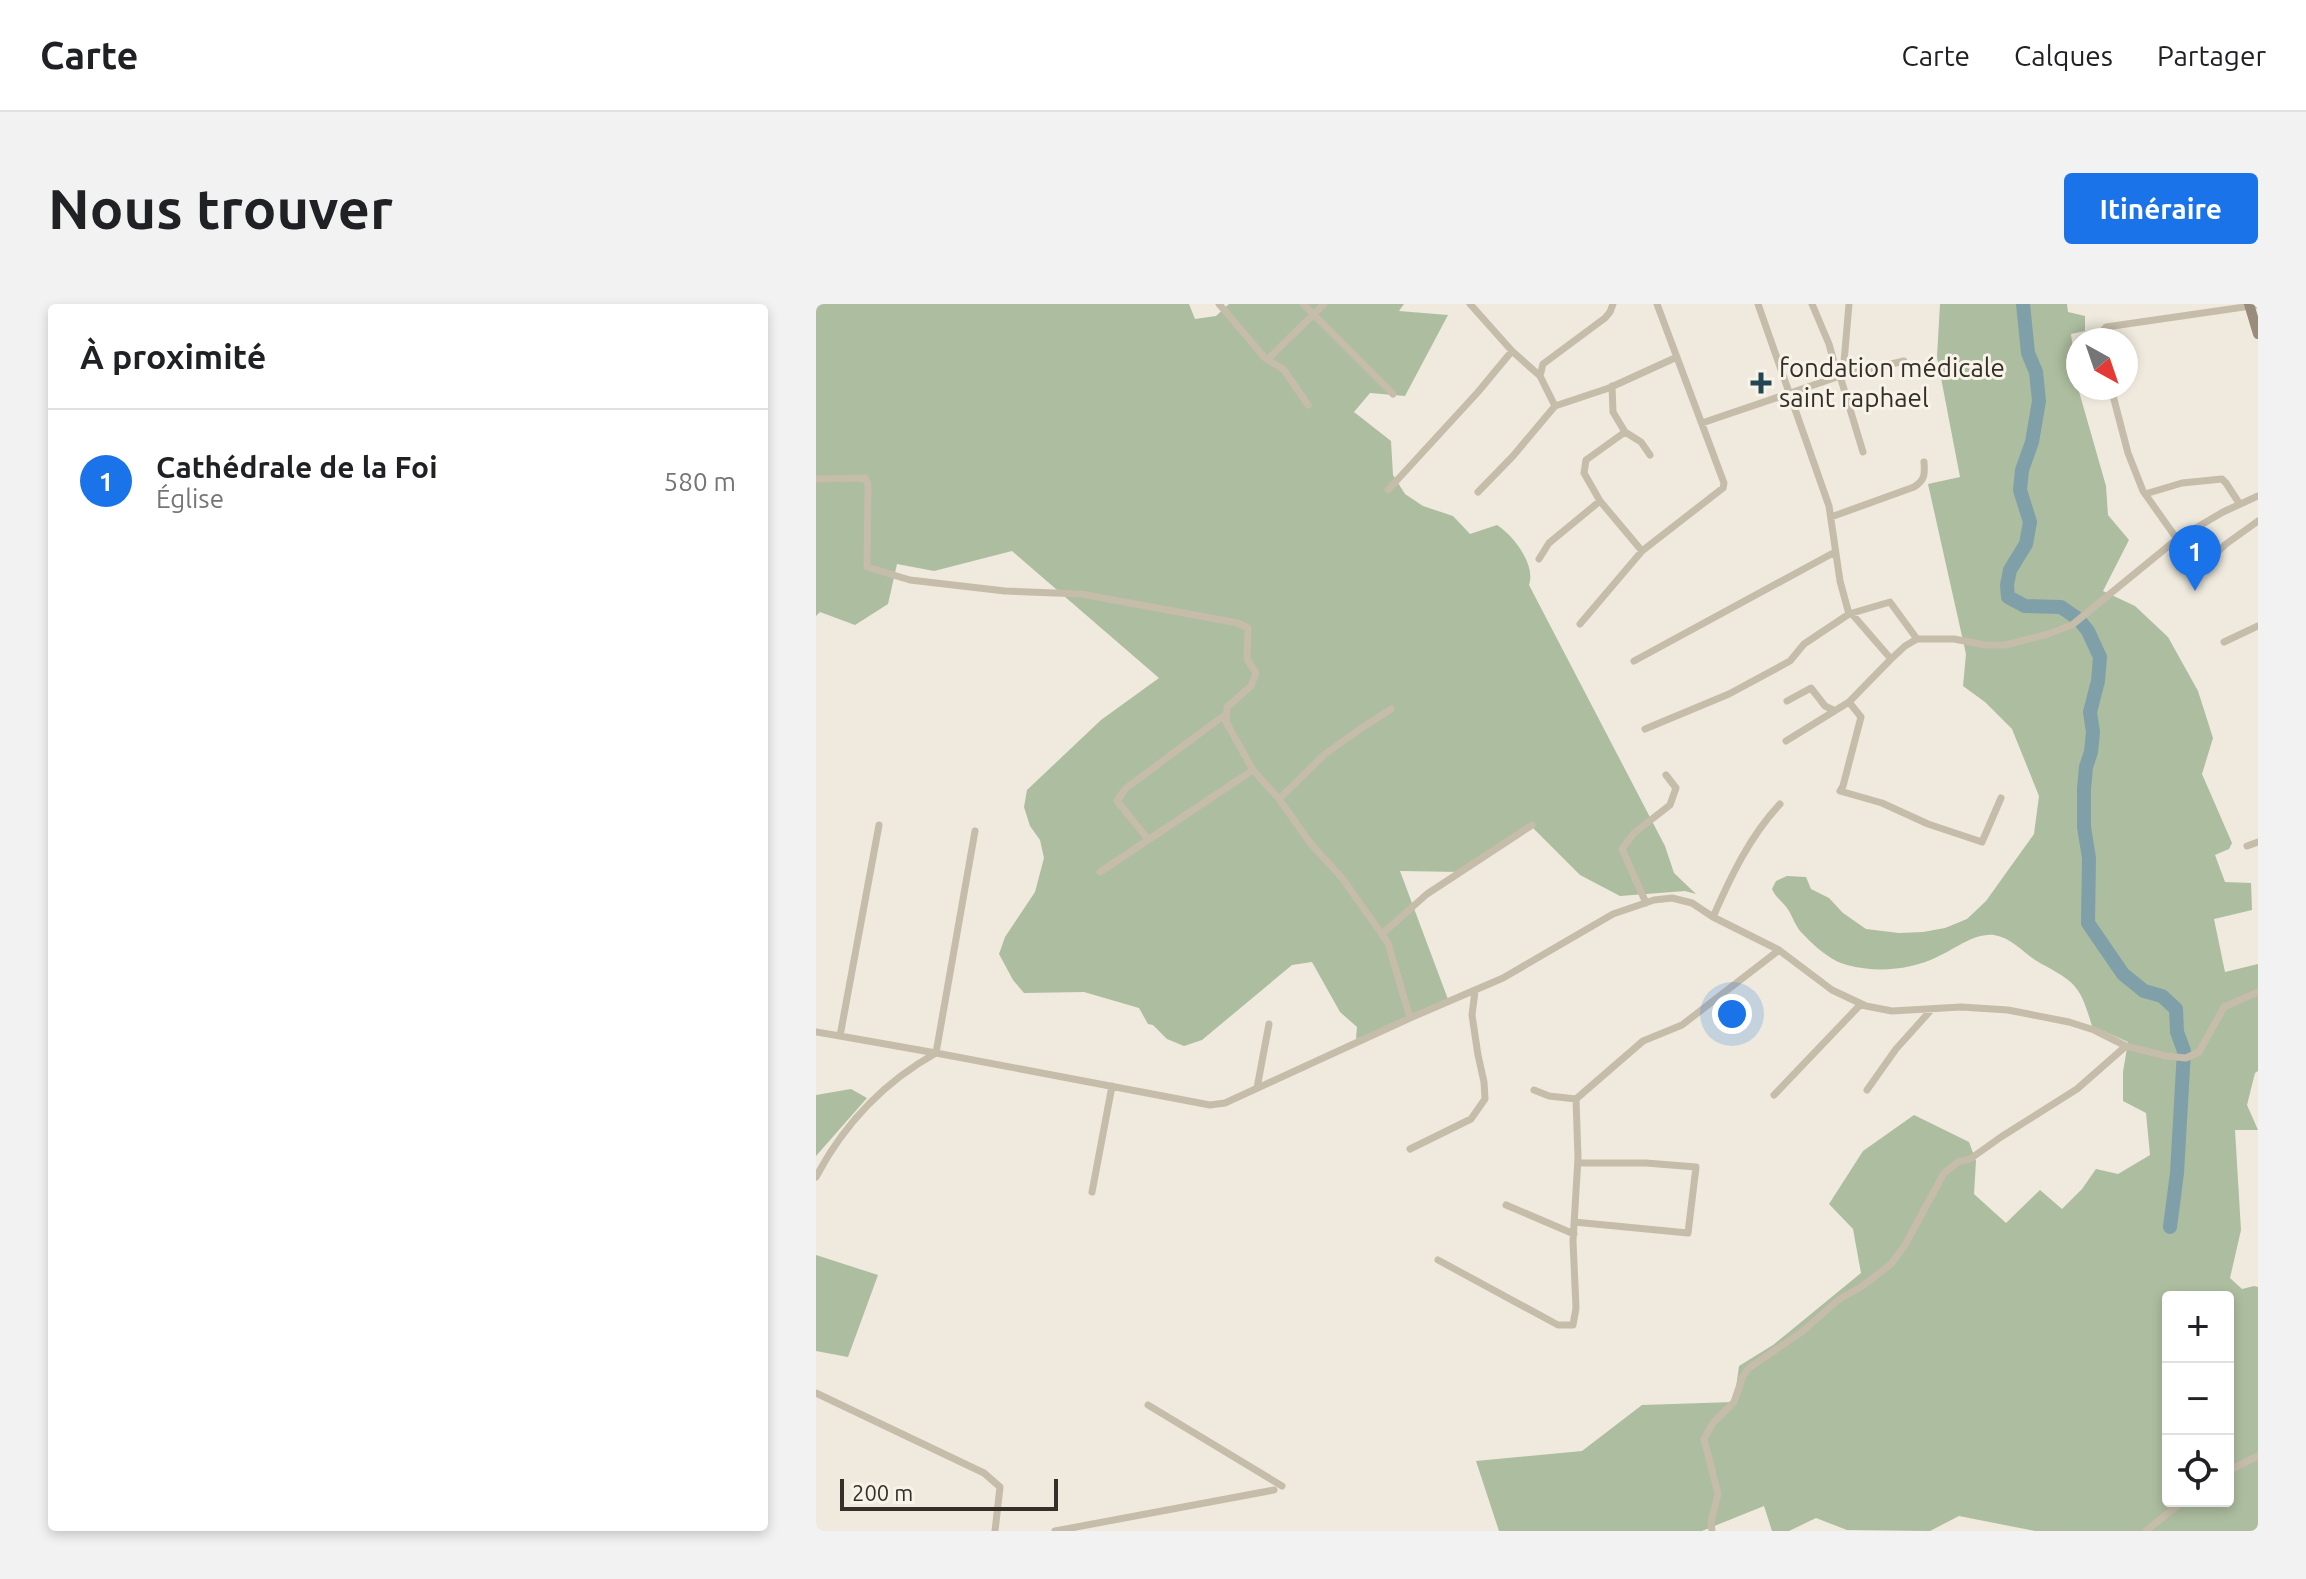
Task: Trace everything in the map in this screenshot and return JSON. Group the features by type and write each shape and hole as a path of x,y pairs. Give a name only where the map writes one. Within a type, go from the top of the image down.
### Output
{"main road":[{"path":"2252,305 2258,334"}],"street":[{"path":"1219,304 1268,359 1284,370 1308,405"},
{"path":"1303,304 1393,394"},
{"path":"1268,359 1324,304"},
{"path":"1470,304 1512,351 1540,376 1555,406"},
{"path":"1540,376 1543,364 1605,318 1613,304"},
{"path":"1580,624 1642,551 1723,488 1724,483 1657,304"},
{"path":"1758,304 1829,506 1840,581 1849,614"},
{"path":"1812,304 1829,344 1863,452"},
{"path":"1839,376 1844,362 1849,304"},
{"path":"2105,328 2252,305"},
{"path":"1388,490 1512,351"},
{"path":"1478,492 1555,406 1612,386 1677,357"},
{"path":"1702,423 1839,376 1904,361"},
{"path":"1612,386 1613,412 1625,432 1641,442 1650,455"},
{"path":"2114,400 2128,453 2145,494 2177,539"},
{"path":"1625,432 1586,460 1584,473 1600,501 1642,551"},
{"path":"1831,517 1914,487 1925,475 1924,462"},
{"path":"816,479 865,478 868,485 867,567 910,580 1005,591 1081,594 1238,623 1248,628 1247,659 1256,673 1251,686 1227,707 1226,722 1253,770 1342,878 1388,943 1410,1018"},
{"path":"2145,494 2182,483 2222,479 2239,503"},
{"path":"1786,741 1849,702 1905,646 1917,639 1954,639 2005,645 2072,625 2177,539 2239,503 2258,496"},
{"path":"1539,559 1549,543 1600,501"},
{"path":"2194,574 2226,544 2258,521"},
{"path":"1634,661 1835,552"},
{"path":"1645,729 1729,694 1790,661 1810,639 1849,614 1890,602 1917,639"},
{"path":"1849,614 1891,659"},
{"path":"2224,642 2258,626"},
{"path":"1787,701 1811,688 1825,706 1835,711"},
{"path":"1849,702 1861,717 1840,791 1882,803 1928,824 1982,842 2001,798"},
{"path":"1279,799 1325,754 1391,709"},
{"path":"1148,839 1117,801 1125,789 1226,714"},
{"path":"1100,872 1253,770"},
{"path":"1646,903 1622,849 1634,833 1670,805 1676,788 1666,775"},
{"path":"1713,917 1756,830 1780,804"},
{"path":"840,1036 879,825"},
{"path":"1382,934 1427,894 1532,825"},
{"path":"936,1053 975,831"},
{"path":"2247,846 2258,842"},
{"path":"816,1032 1210,1105 1225,1103 1503,978 1590,926 1625,909 1672,898 1692,903 1779,950 1832,990 1861,1004 1892,1011 1992,1008 2043,1016 2094,1030 2126,1046 2166,1056 2186,1058 2199,1052 2224,1007 2258,992"},
{"path":"1534,1090 1549,1096 1576,1099 1643,1041 1682,1025 1779,950"},
{"path":"1410,1149 1471,1119 1485,1099 1472,1015 1475,991"},
{"path":"1774,1095 1861,1004"},
{"path":"1867,1090 1896,1049 1932,1009"},
{"path":"1257,1088 1269,1024"},
{"path":"1712,1531 1711,1522 1718,1494 1704,1439 1713,1423 1734,1402 1749,1368 1891,1264 1905,1245 1944,1173 2077,1089 2126,1046"},
{"path":"816,1177 842,1134 877,1095 910,1068 936,1053"},
{"path":"1092,1192 1112,1086"},
{"path":"1438,1260 1558,1325 1573,1325 1576,1308 1574,1222 1578,1163 1576,1099"},
{"path":"1574,1222 1688,1233 1696,1167 1578,1163"},
{"path":"1506,1205 1574,1234"},
{"path":"816,1393 984,1473 1000,1487 995,1531"},
{"path":"1055,1531 1278,1488 1148,1405"},
{"path":"2234,1468 2258,1456"},
{"path":"2146,1531 2176,1507"}],"green space":[{"path":"816,304 1189,304 1195,319 1216,316 1229,304 1404,304 1399,311 1448,315 1405,396 1370,393 1354,412 1391,441 1393,475 1405,494 1423,506 1453,516 1470,534 1497,525 1516,544 1529,569 1529,585 1665,846 1674,873 1696,894 1685,891 1620,896 1580,875 1531,826 1463,872 1400,871 1449,1002 1356,1039 1357,1027 1340,1012 1312,962 1292,965 1202,1040 1184,1046 1167,1039 1148,1024 1139,1008 1084,992 1024,993 999,954 1005,937 1035,892 1044,858 1040,840 1030,826 1024,807 1027,790 1101,720 1159,678 1012,551 934,571 897,564 888,604 855,625 820,612 816,616"},
{"path":"1940,304 2067,304 2068,312 2085,316 2085,328 2066,328 2066,400 2081,400 2106,486 2108,515 2129,540 2103,591 2135,606 2168,637 2198,691 2213,738 2202,774 2232,843 2229,849 2215,855 2225,882 2251,883 2252,910 2214,919 2225,972 2258,964 2258,1071 2247,1105 2258,1130 2235,1130 2241,1230 2230,1278 2242,1289 2258,1287 2258,1531 2035,1531 1959,1516 1930,1531 1847,1530 1816,1518 1789,1531 1772,1531 1764,1506 1702,1531 1499,1531 1476,1461 1582,1451 1642,1405 1734,1402 1739,1366 1773,1345 1861,1273 1853,1229 1829,1204 1863,1151 1914,1115 1969,1142 1976,1161 1974,1194 2006,1223 2040,1190 2062,1209 2096,1169 2118,1174 2150,1155 2146,1113 2123,1101 2123,1072 2128,1042 2092,1026 2084,1002 2070,981 2007,939 1994,935 1971,939 1927,961 1905,967 1870,969 1847,965 1829,957 1807,939 1772,889 1776,881 1787,876 1806,877 1811,889 1829,898 1843,913 1866,929 1899,933 1945,928 1967,919 1986,901 2034,834 2039,796 2012,729 1985,702 1963,686 1966,654 1928,484 1960,477 1937,357"},
{"path":"851,1089 867,1098 816,1156 816,1095"},
{"path":"816,1255 878,1275 848,1357 816,1351"}],"waterway":[{"path":"2023,304 2028,353 2036,372 2039,401 2020,490 2030,522 2026,544 2010,570 2008,597 2025,606 2061,607 2077,618"},
{"path":"2080,621 2100,657 2090,712 2093,732 2084,789 2084,827 2089,858 2088,923 2123,974 2144,991 2162,996 2176,1009 2177,1032 2184,1051 2177,1173 2170,1227"}],"place":[{"name":"fondation médicale saint raphael","path":"1761,383"},
{"name":"Cathédrale de la Foi","path":"2195,591"}]}
